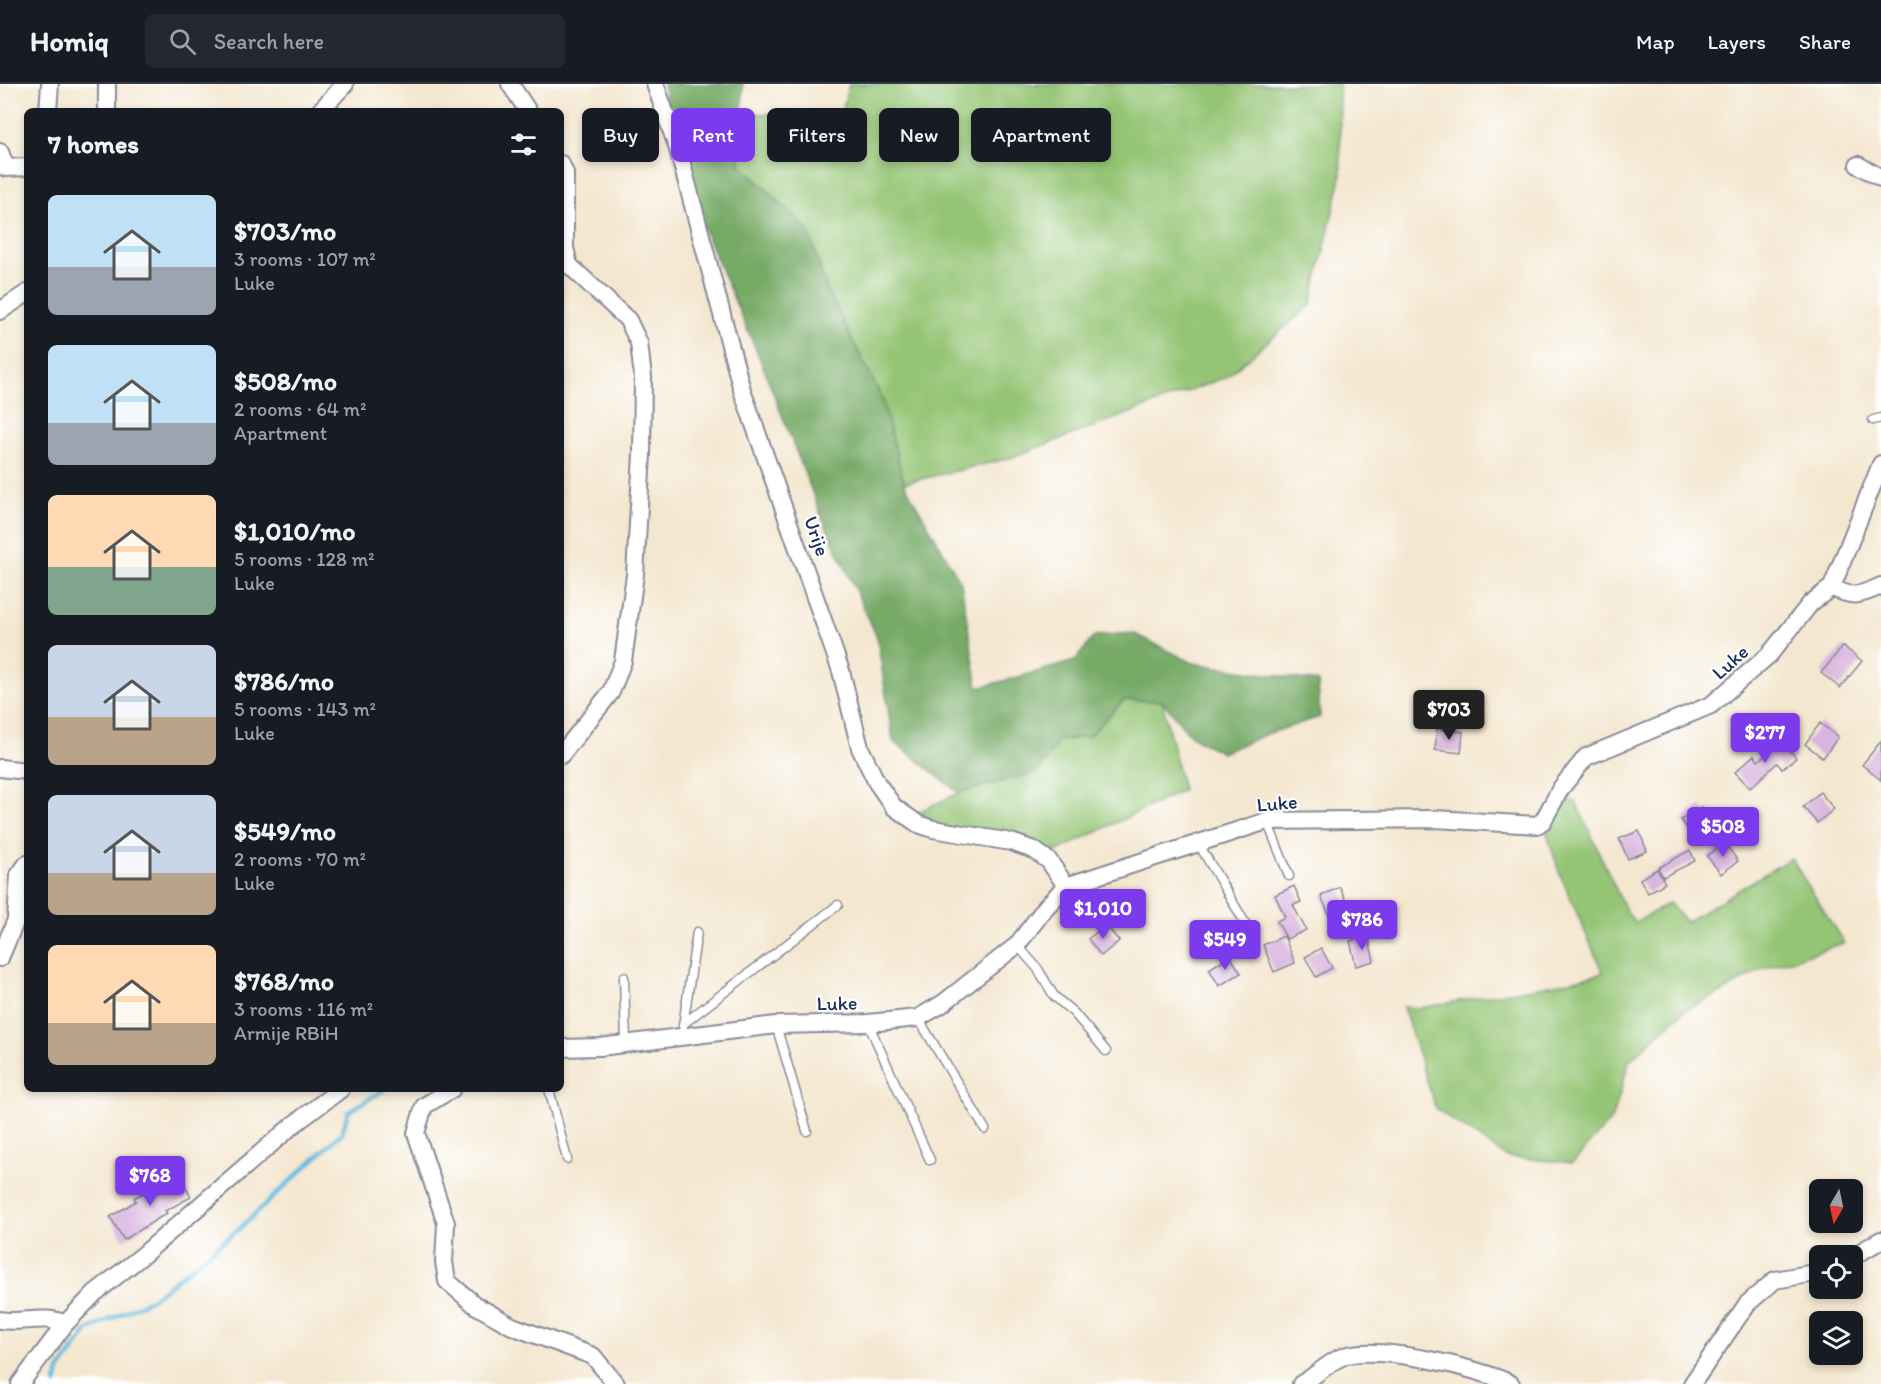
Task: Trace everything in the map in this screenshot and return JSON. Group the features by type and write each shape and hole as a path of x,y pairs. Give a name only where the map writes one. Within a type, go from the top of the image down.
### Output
{"street":[{"path":"48,108 50,84"},
{"path":"107,84 107,108"},
{"path":"323,108 345,84"},
{"path":"510,84 526,108"},
{"name":"Urije","path":"656,84 681,160 742,390 841,671 860,748 877,783 894,807 918,824 933,829 1011,842 1034,850 1048,861 1066,886"},
{"path":"0,152 6,168 24,167"},
{"path":"1858,165 1881,178"},
{"path":"564,171 565,248 568,264 628,320 639,343 643,389 635,575 623,661 611,692 564,751"},
{"path":"0,311 24,295"},
{"name":"Luke","path":"564,1048 600,1047 682,1031 777,1025 868,1023 918,1018 942,1004 1017,945 1046,907 1066,886 1267,821 1435,819 1536,825 1543,821 1561,788 1586,757 1711,705 1769,655 1811,603 1832,587 1881,464"},
{"path":"1832,587 1849,596 1858,596 1881,586"},
{"path":"0,768 24,771"},
{"path":"0,958 16,920 18,875 24,868"},
{"path":"20,1384 65,1324 94,1293 143,1255 293,1125 337,1092"},
{"path":"447,1092 424,1106 416,1133 446,1223 445,1276 475,1305 512,1326 593,1356 607,1370 616,1384"},
{"path":"1863,1251 1881,1240"},
{"path":"1692,1384 1754,1298 1775,1280 1809,1274"},
{"path":"0,1320 12,1322 50,1319 65,1324"},
{"path":"1301,1384 1343,1356 1366,1353 1395,1354 1495,1376 1511,1384"}],"lane":[{"path":"1267,821 1289,876"},
{"path":"1198,843 1251,933"},
{"path":"682,1031 838,905"},
{"path":"682,1031 696,932"},
{"path":"1017,945 1038,969 1054,996 1074,1013 1106,1051"},
{"path":"624,976 626,1042"},
{"path":"918,1018 986,1129"},
{"path":"868,1023 930,1160"},
{"path":"777,1025 807,1131"},
{"path":"550,1092 567,1159"}],"green space":[{"path":"663,84 743,84 742,108 671,108 671,130"},
{"path":"849,84 1339,84 1341,177 1311,305 1226,377 1010,458 904,483 882,398 827,290 808,230 740,164 740,162 755,162 755,113 767,114 767,162 867,162 867,108 843,108"},
{"path":"677,162 740,162 808,230 827,290 882,398 904,483 961,583 978,688 1075,661 1094,636 1133,633 1193,663 1318,682 1320,717 1267,734 1222,753 1192,737 1162,701 1124,700 1089,736 1059,741 1037,772 959,793 893,741 877,637 823,520 760,359 678,170"},
{"path":"1124,700 1162,701 1183,790 1047,856 907,817 959,793 1037,772 1059,741 1089,736"},
{"path":"1563,800 1576,802 1624,907 1635,923 1669,903 1686,922 1791,858 1844,943 1759,970 1723,992 1685,1010 1629,1061 1613,1117 1573,1163 1507,1157 1436,1109 1403,1007 1420,1008 1566,982 1603,973 1559,872 1546,830"}],"building":[{"path":"1843,646 1862,661 1840,688 1821,673"},
{"path":"1820,723 1838,737 1823,758 1805,744"},
{"path":"1437,729 1463,732 1461,753 1435,750"},
{"path":"1783,741 1796,758 1782,769 1777,763 1750,788 1735,772 1754,755 1758,761"},
{"path":"1881,741 1881,780 1862,765"},
{"path":"1820,792 1834,809 1817,823 1803,807"},
{"path":"1702,806 1713,824 1691,834 1681,820"},
{"path":"1639,831 1647,851 1628,859 1619,839"},
{"path":"1725,843 1738,861 1721,874 1707,856"},
{"path":"1690,850 1695,861 1663,877 1658,868"},
{"path":"1657,869 1665,883 1648,893 1640,879"},
{"path":"1294,886 1301,902 1293,905 1306,930 1287,939 1277,921 1285,917 1275,895"},
{"path":"1340,887 1349,908 1330,917 1321,896"},
{"path":"1234,922 1241,935 1224,944 1217,931"},
{"path":"1106,925 1119,941 1101,956 1088,939"},
{"path":"1284,936 1295,963 1274,972 1263,945"},
{"path":"1368,936 1374,961 1356,966 1350,941"},
{"path":"1321,948 1332,968 1316,977 1305,957"},
{"path":"1230,956 1241,973 1219,986 1209,969"},
{"path":"178,1174 191,1197 165,1211 167,1213 124,1240 110,1217 136,1201 134,1198"}],"waterway":[{"path":"56,1384 59,1371 88,1330 152,1299 240,1228 342,1133 348,1112 380,1092"}]}
